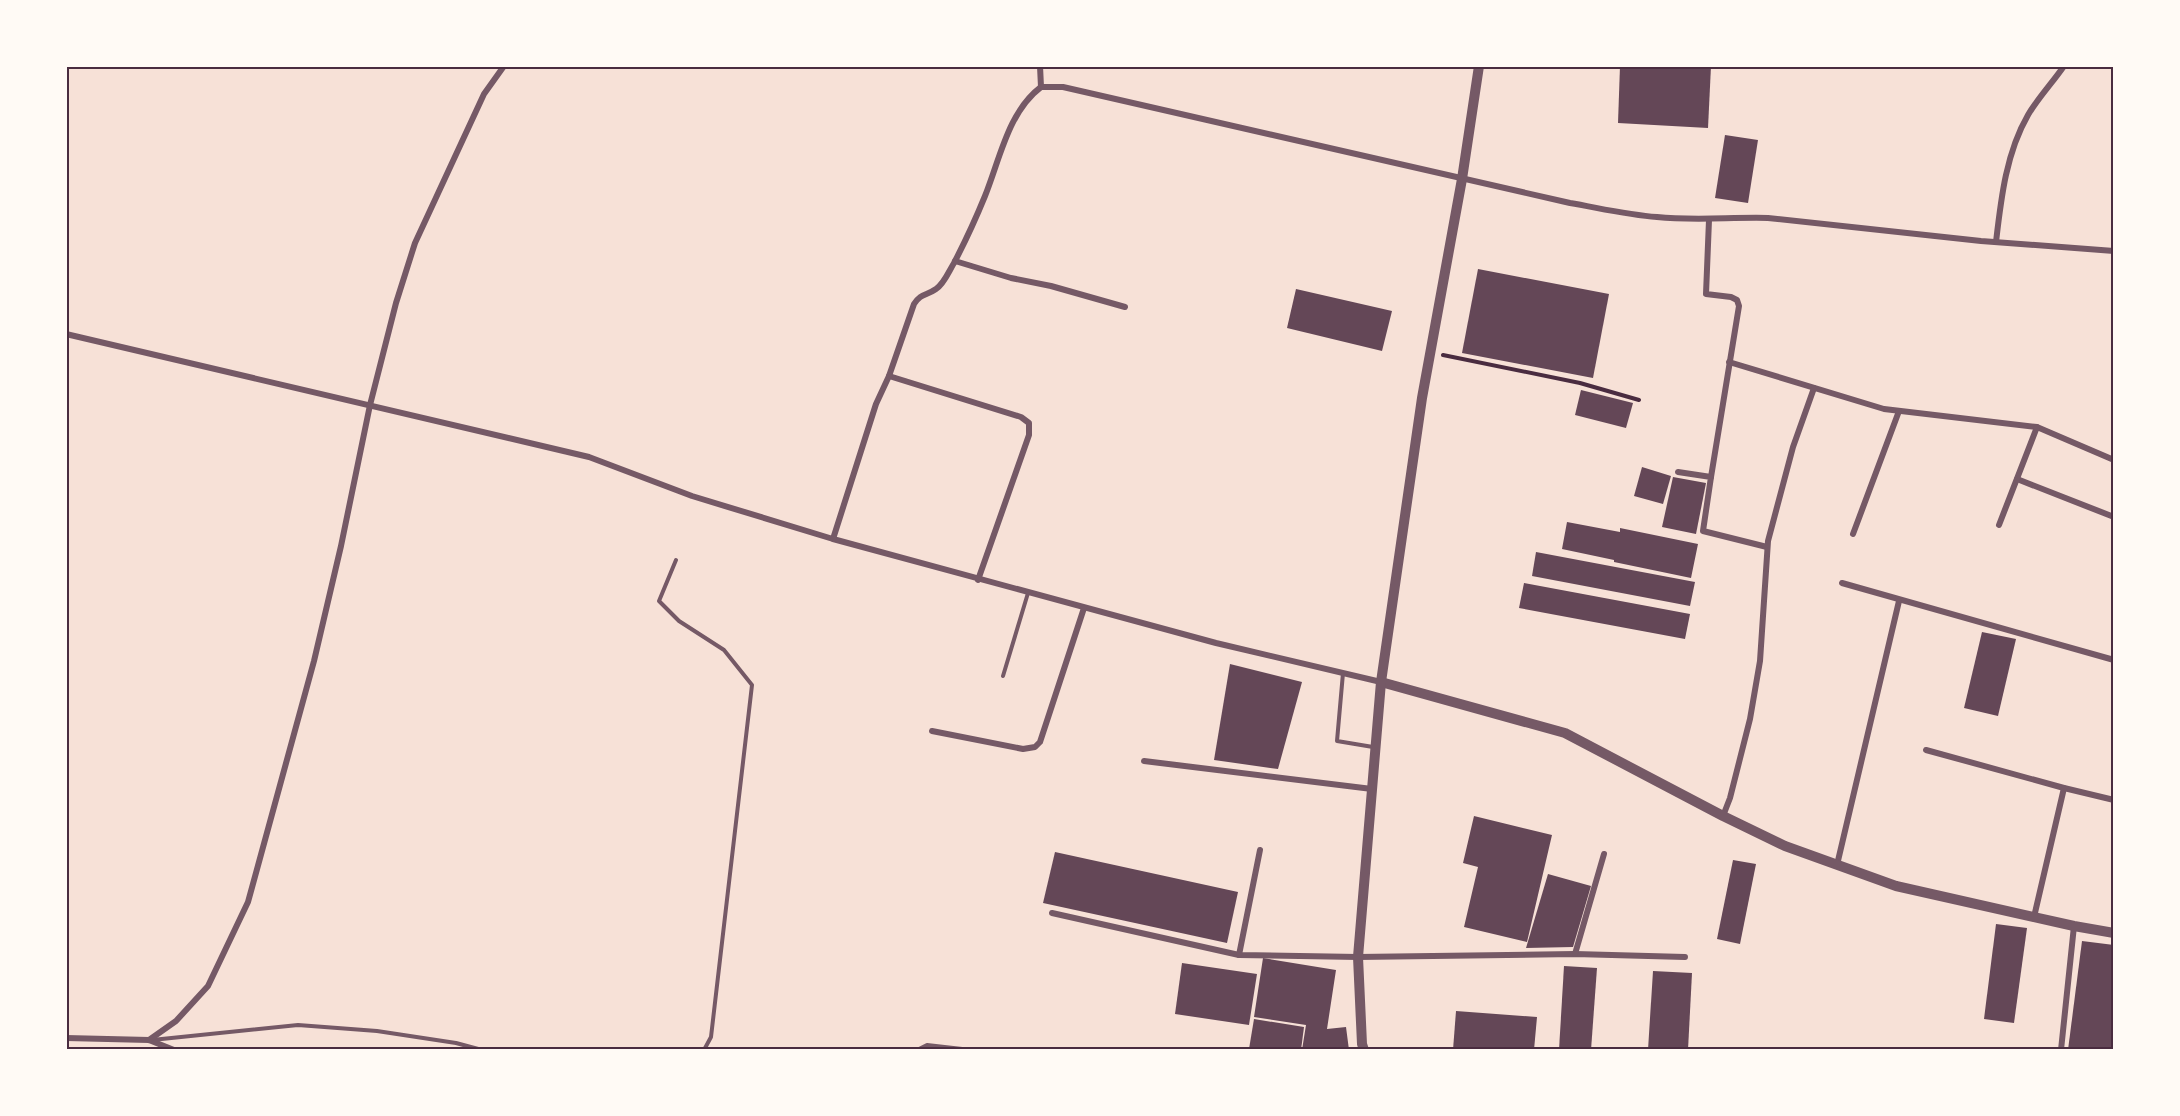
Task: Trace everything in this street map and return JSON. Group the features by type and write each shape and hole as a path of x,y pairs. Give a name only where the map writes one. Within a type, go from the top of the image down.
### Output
{"street":[{"path":"149,1040 176,1021 208,986 248,902 314,661 341,546 370,405 396,303 416,243 484,94 504,66"},
{"path":"1040,66 1041,87"},
{"path":"1364,1050 1358,957 1381,682 1420,410 1462,179 1479,66"},
{"path":"1996,242 2007,164 2015,143 2028,115 2064,66"},
{"path":"833,539 876,404 889,376 914,304 919,296 936,290 942,284 985,195 999,154 1021,107 1041,87 1063,87 1570,203 1656,217 1709,220 1734,217 1768,218 1996,242 2114,251"},
{"path":"1709,220 1706,294 1731,297 1737,300 1739,306 1703,531 1767,547"},
{"path":"955,261 1125,308"},
{"path":"66,334 589,457 692,496 833,539 978,580 1216,643 1381,682 1565,733 1785,846 1896,886 2114,933"},
{"path":"1729,362 1884,410 2037,426 2114,460"},
{"path":"889,376 1021,417 1029,423 1029,435 978,580"},
{"path":"1723,816 1731,798 1750,719 1760,661 1767,547 1793,447 1814,388"},
{"path":"1853,534 1899,411"},
{"path":"1999,525 2037,426"},
{"path":"1678,472 1711,477"},
{"path":"2017,479 2114,518"},
{"path":"1842,583 2114,660"},
{"path":"1837,864 1899,601"},
{"path":"932,731 1023,749 1035,747 1040,742 1084,608"},
{"path":"1926,750 2114,800"},
{"path":"1144,761 1373,789"},
{"path":"2034,917 2064,788"},
{"path":"1239,955 1260,850"},
{"path":"1575,954 1604,854"},
{"path":"1052,913 1239,955 1358,957 1575,954 1685,957"},
{"path":"2061,1050 2074,926"},
{"path":"66,1038 149,1040 174,1050"}],"lane":[{"path":"676,560 660,602 679,621 724,650 752,685 711,1037 704,1050"},
{"path":"1003,676 1028,593"},
{"path":"1343,673 1337,741 1376,747"},
{"path":"149,1040 298,1025 377,1031 456,1043 483,1050"},
{"path":"917,1050 927,1045 971,1050"}],"path":[{"path":"1431,353 1580,383 1639,400"}],"building":[{"path":"1620,66 1711,66 1708,128 1618,123"},
{"path":"1725,135 1758,140 1748,203 1715,198"},
{"path":"1478,269 1609,294 1593,378 1462,353"},
{"path":"1296,289 1392,311 1382,351 1287,328"},
{"path":"1581,390 1633,403 1626,428 1575,415"},
{"path":"1642,467 1671,476 1663,504 1634,496"},
{"path":"1673,477 1706,483 1696,534 1662,527"},
{"path":"1567,522 1620,532 1620,528 1698,544 1691,578 1562,549"},
{"path":"1536,552 1695,582 1690,606 1532,576"},
{"path":"1524,583 1690,614 1685,639 1519,608"},
{"path":"1982,632 2016,639 1998,716 1964,708"},
{"path":"1230,664 1302,682 1278,769 1214,760"},
{"path":"1474,816 1552,835 1527,942 1464,927 1478,867 1463,863"},
{"path":"1055,852 1238,892 1227,943 1043,903"},
{"path":"1733,860 1756,864 1740,944 1717,939"},
{"path":"1548,874 1591,886 1573,947 1526,948"},
{"path":"1996,924 2027,928 2014,1023 1984,1019"},
{"path":"2082,941 2114,945 2112,1050 2068,1050"},
{"path":"1263,958 1336,970 1327,1029 1346,1027 1349,1050 1302,1050 1306,1025 1254,1017"},
{"path":"1182,963 1257,974 1249,1025 1175,1014"},
{"path":"1564,966 1597,968 1591,1050 1559,1050"},
{"path":"1653,971 1692,973 1688,1050 1648,1050"},
{"path":"1456,1011 1537,1017 1534,1050 1453,1050"},
{"path":"1254,1019 1304,1027 1301,1050 1249,1049"}]}
